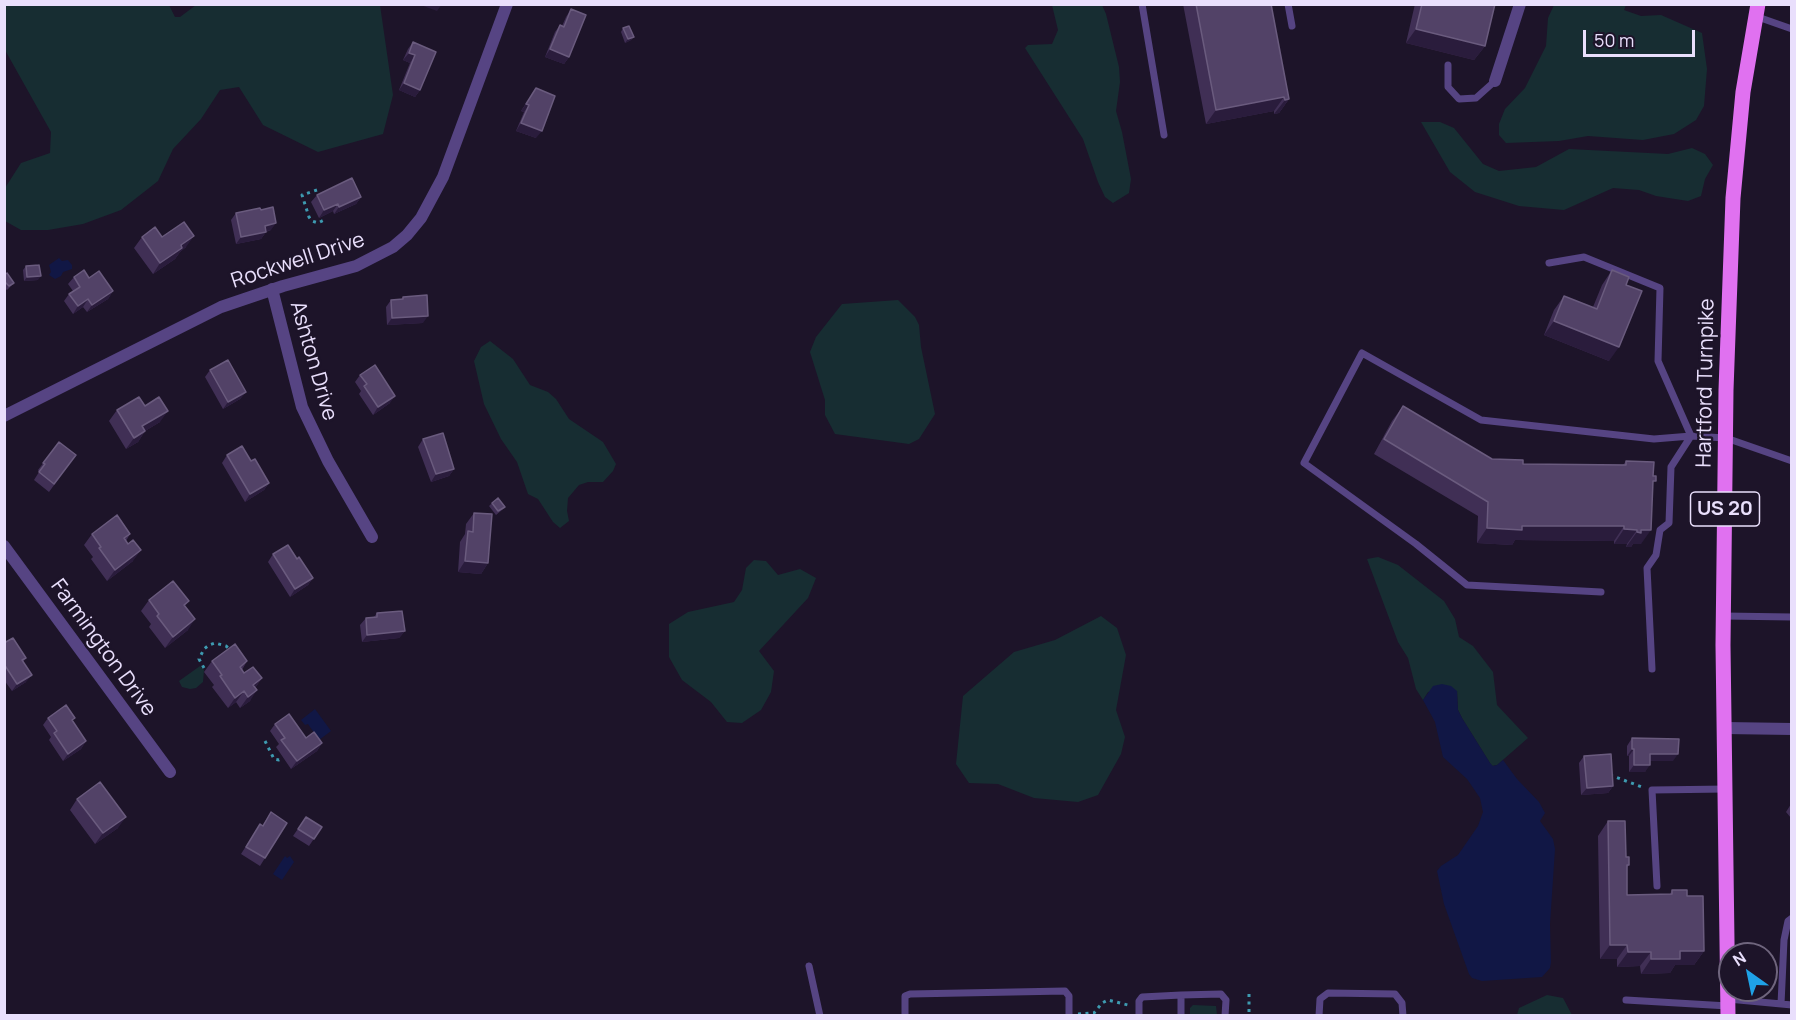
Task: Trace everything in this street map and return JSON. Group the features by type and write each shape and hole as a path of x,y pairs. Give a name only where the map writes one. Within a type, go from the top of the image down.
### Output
{"main road":[{"name":"Hartford Turnpike","path":"1728,1007 1724,616 1726,438 1733,198 1743,92 1757,10"}],"street":[{"name":"Rockwell Drive","path":"4,416 204,315 272,289 356,266 393,247 412,230 426,210 443,177 507,4"},
{"path":"1495,81 1520,4"},
{"name":"Ashton Drive","path":"272,289 302,407 328,461 372,537"},
{"name":"Farmington Drive","path":"4,546 170,772"},
{"path":"1725,728 1791,729"}],"lane":[{"path":"1142,4 1164,135"},
{"path":"1288,4 1292,26"},
{"path":"1757,10 1791,29"},
{"path":"1448,65 1448,87 1459,99 1476,98 1495,81"},
{"path":"1549,263 1584,257 1660,288 1658,361 1691,436"},
{"path":"1601,592 1467,585 1416,544 1304,463 1362,353 1481,420 1654,439 1691,436 1726,438 1791,461"},
{"path":"1652,669 1647,568 1656,555 1660,530 1669,523 1671,467 1691,436"},
{"path":"1724,616 1791,617"},
{"path":"1657,886 1652,790 1726,789"},
{"path":"1781,1004 1784,940 1788,921 1791,918"},
{"path":"809,966 820,1016"},
{"path":"905,1016 906,996 910,994 1065,991 1069,996 1069,1015"},
{"path":"1319,1016 1320,999 1328,993 1395,994 1402,1003 1403,1016"},
{"path":"1181,994 1181,1016"},
{"path":"1139,1016 1139,1001 1142,997 1221,994 1226,1000 1225,1016"},
{"path":"1626,1000 1728,1007 1791,1005"}],"path":[{"path":"318,190 302,195 312,222 326,219"},
{"path":"204,668 199,659 208,645 215,643 226,645 234,652"},
{"path":"265,741 274,759 283,758"},
{"path":"1607,775 1652,790"},
{"path":"1248,994 1249,1016"},
{"path":"1069,1015 1094,1013 1107,1000 1139,1007"}],"green space":[{"path":"5,4 169,5 175,17 180,17 196,5 380,5 393,95 383,134 318,152 263,125 239,87 220,90 201,119 173,149 158,181 121,210 83,224 48,230 21,230 5,221 5,188 21,163 50,153 51,132 5,50"},
{"path":"1052,5 1102,5 1106,14 1119,67 1120,82 1116,111 1131,179 1129,193 1113,203 1105,197 1083,139 1025,48 1028,45 1052,44 1058,30"},
{"path":"1554,5 1626,5 1624,10 1641,16 1661,15 1702,33 1707,69 1704,106 1696,120 1674,134 1643,140 1588,136 1559,141 1506,143 1499,135 1499,124 1505,109 1525,88 1546,46 1548,18"},
{"path":"1421,122 1440,122 1454,128 1483,164 1499,171 1536,167 1569,149 1668,154 1692,148 1705,154 1713,165 1705,179 1701,196 1688,201 1656,196 1639,190 1613,188 1564,210 1519,206 1475,192 1450,172"},
{"path":"898,300 915,317 919,325 921,347 935,414 919,439 909,444 835,434 825,415 825,400 810,352 816,337 842,304"},
{"path":"490,341 513,359 530,385 548,392 556,399 569,419 603,442 616,464 603,482 588,482 579,485 568,498 569,521 560,528 553,522 538,499 528,494 517,462 501,439 484,404 474,361 481,347"},
{"path":"1378,557 1398,565 1444,601 1455,619 1459,637 1473,646 1493,672 1497,705 1528,738 1497,765 1492,766 1462,718 1458,710 1457,691 1428,692 1423,700 1416,689 1408,658 1398,642 1367,559"},
{"path":"754,560 766,561 778,575 800,569 816,578 808,598 759,651 774,671 771,692 761,710 742,723 727,722 711,702 682,680 669,657 669,624 688,612 734,602 742,590 746,568"},
{"path":"1101,616 1117,628 1126,655 1116,710 1125,737 1121,754 1098,795 1078,802 1034,798 998,784 969,783 956,764 963,696 1014,652 1055,640"},
{"path":"200,666 204,670 203,682 196,688 182,687 179,681"},
{"path":"1547,995 1563,998 1572,1015 1517,1015 1519,1008"},
{"path":"1193,1005 1216,1006 1217,1015 1190,1015 1190,1008"}],"shaded area":[{"path":"59,258 62,261 68,260 72,269 63,272 55,279 49,275 51,272 49,265"},
{"path":"1442,684 1451,686 1457,691 1458,710 1490,763 1493,766 1503,760 1539,802 1545,813 1540,821 1553,839 1555,849 1550,924 1551,962 1550,968 1542,977 1482,981 1472,978 1444,904 1437,871 1458,855 1478,826 1483,812 1480,798 1467,779 1443,757 1435,722 1423,700 1433,686"},
{"path":"315,709 331,731 319,740 308,724 305,725 301,720"},
{"path":"285,856 287,858 290,856 294,862 282,880 273,874"}],"building":[{"path":"1196,4 1271,4 1289,99 1285,100 1284,97 1216,110"},
{"path":"1422,4 1495,4 1485,46 1416,29"},
{"path":"571,9 586,15 569,57 550,49 560,25 564,27"},
{"path":"629,26 634,37 628,39 623,28"},
{"path":"413,42 436,52 420,90 404,83 415,55 409,53"},
{"path":"536,88 555,96 542,131 521,123 529,105 526,104"},
{"path":"352,178 361,197 339,207 338,204 324,210 317,195"},
{"path":"273,207 276,223 265,226 266,232 241,237 236,213"},
{"path":"184,222 194,236 181,245 182,248 160,263 142,237 155,227 162,237"},
{"path":"39,265 41,276 27,277 26,266"},
{"path":"84,270 89,278 99,271 113,291 92,305 88,299 78,306 69,294 80,287 74,277"},
{"path":"1612,270 1629,277 1626,285 1642,291 1619,347 1554,321 1564,296 1597,309"},
{"path":"7,273 14,283 9,286 4,281 4,275"},
{"path":"427,295 428,316 392,318 391,300"},
{"path":"228,360 246,392 228,402 210,370"},
{"path":"375,365 395,396 378,407 364,386 367,384 360,375"},
{"path":"139,397 145,406 159,397 168,411 142,426 145,431 134,438 117,410"},
{"path":"1403,406 1492,459 1523,460 1523,464 1626,465 1626,461 1654,462 1653,476 1656,476 1656,481 1653,481 1651,530 1641,530 1641,533 1637,530 1624,529 1624,526 1522,526 1522,530 1487,528 1488,502 1384,439"},
{"path":"443,433 454,469 436,474 423,439"},
{"path":"59,442 76,455 54,484 39,472"},
{"path":"242,446 251,461 255,459 269,483 250,494 227,455"},
{"path":"498,498 505,507 498,511 492,503"},
{"path":"474,513 492,514 488,563 465,561 468,531 473,532"},
{"path":"117,515 130,534 124,538 128,544 133,540 141,550 115,570 92,534"},
{"path":"288,545 313,578 295,589 273,554"},
{"path":"173,581 189,601 184,605 195,619 173,637 157,616 159,614 149,600"},
{"path":"402,611 405,631 367,635 366,618 377,617 377,613"},
{"path":"13,638 26,658 22,660 32,675 17,684 4,664 4,643"},
{"path":"235,644 247,661 240,667 244,673 253,667 262,678 253,685 257,690 248,697 244,691 235,698 212,661"},
{"path":"66,705 75,718 72,720 86,741 68,754 54,733 57,731 48,718"},
{"path":"289,714 306,738 314,732 322,743 297,761 281,740 285,738 275,724"},
{"path":"1632,738 1679,739 1678,754 1650,754 1650,765 1634,765"},
{"path":"1611,754 1613,786 1587,788 1584,756"},
{"path":"100,782 126,817 103,833 77,799"},
{"path":"271,812 287,823 265,858 246,847 260,824 263,826"},
{"path":"306,817 322,827 314,839 298,829"},
{"path":"1608,821 1625,821 1626,857 1629,857 1627,895 1672,894 1672,890 1687,890 1687,896 1703,896 1704,951 1680,951 1680,959 1651,959 1651,952 1628,952 1627,945 1610,945"}]}
